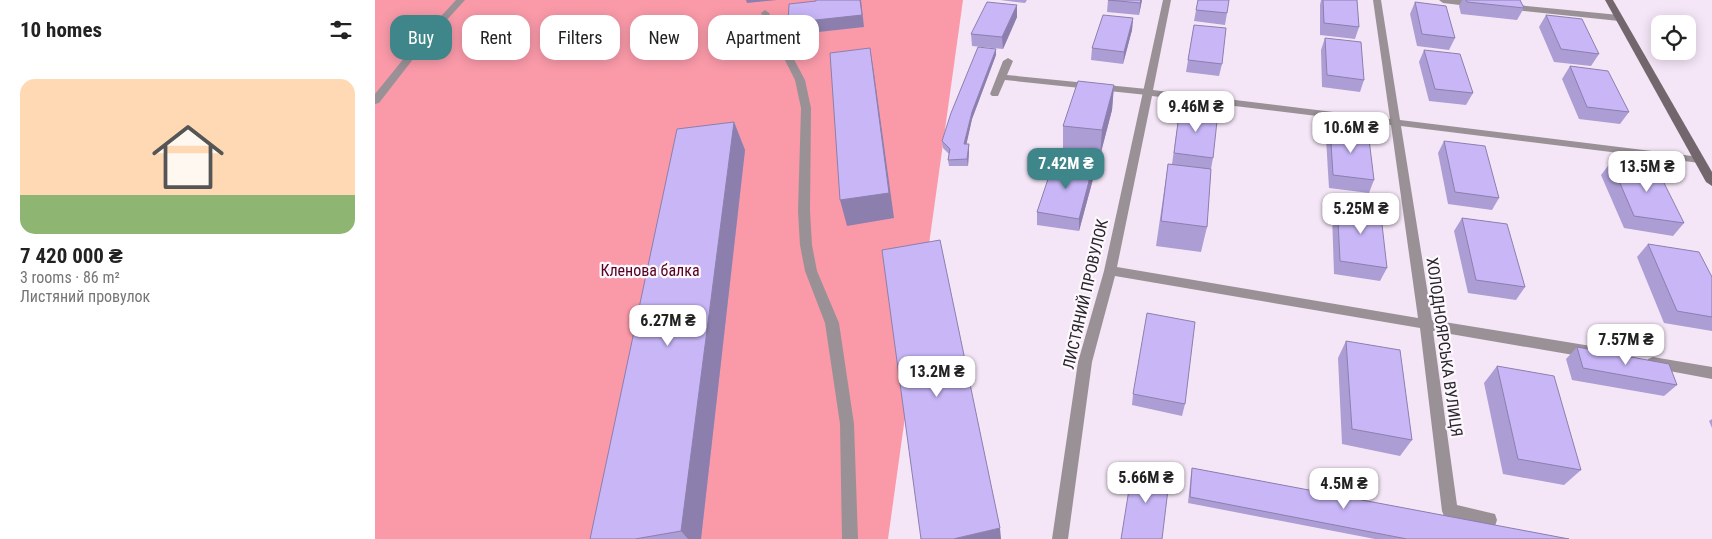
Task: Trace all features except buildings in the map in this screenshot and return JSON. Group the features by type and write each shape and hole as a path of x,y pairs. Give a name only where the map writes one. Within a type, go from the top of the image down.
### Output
{"street":[{"path":"375,101 421,43 461,0"},
{"name":"ЛИСТЯНИЙ ПРОВУЛОК","path":"1060,539 1085,362 1110,270 1167,0"},
{"name":"ХОЛОДНОЯРСЬКА ВУЛИЦЯ","path":"1377,0 1426,324 1451,511 1489,520"},
{"path":"1443,0 1484,4"},
{"path":"1609,0 1712,182"},
{"path":"1502,6 1619,18"},
{"path":"765,13 799,80 806,108 804,211 806,245 811,271 832,323 847,424 850,539"},
{"path":"995,94 1008,61"},
{"path":"1002,77 1147,92 1700,160"},
{"path":"1110,270 1609,355"},
{"path":"1636,360 1712,373"}],"green space":[{"name":"Кленова балка","path":"375,0 963,0 888,539 375,539"}]}
